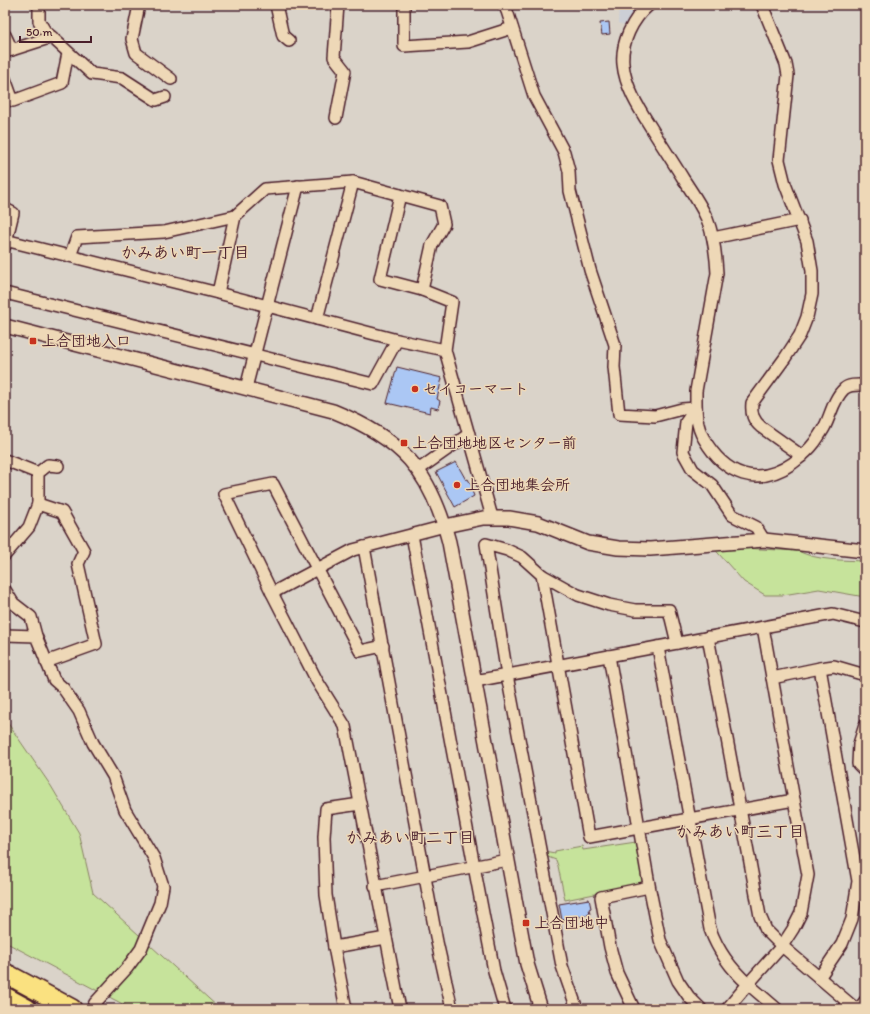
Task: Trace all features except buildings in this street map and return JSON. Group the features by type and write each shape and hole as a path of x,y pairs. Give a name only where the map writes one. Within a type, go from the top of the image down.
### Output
{"highway":[{"path":"5,973 72,1009"},
{"path":"5,997 27,1009"}],"street":[{"path":"39,5 39,21 45,31 92,74 122,78 156,100 165,97"},
{"path":"139,5 132,39 136,53 171,79"},
{"path":"276,5 283,36 289,41"},
{"path":"336,118 345,71 334,56 338,5"},
{"path":"404,5 404,46 468,42 512,28"},
{"path":"504,5 534,96 564,152 570,171 570,191 590,270 615,345 614,367 619,414 655,416 682,409 696,408"},
{"path":"649,5 637,16 625,45 623,64 626,78 643,115 707,219 713,238 716,257 717,273 696,391 697,422 703,437 710,449 730,467 742,473 753,476 765,476 776,473 802,456 814,444 825,428 834,405 847,386 865,385"},
{"path":"762,5 786,64 788,75 779,160 785,184 807,241 812,271 812,294 807,317 800,335 752,403 751,411 756,422 761,427 802,456"},
{"path":"5,36 8,51 52,37"},
{"path":"5,79 12,100 62,83 68,53"},
{"path":"317,319 353,182"},
{"path":"70,256 77,237 164,232 236,216 264,189 353,182 440,206 444,224 432,245 422,290"},
{"path":"246,388 298,186"},
{"path":"400,195 380,279 422,290 452,302 445,350 492,517"},
{"path":"5,209 13,213 6,242 70,256 218,293 397,340 445,350"},
{"path":"218,293 236,216"},
{"path":"713,238 800,220"},
{"path":"5,292 373,384 397,340"},
{"path":"5,326 318,406 350,418 389,440 405,454 418,470 430,490 445,526 527,964 541,1009"},
{"path":"696,408 686,422 683,452 693,470 712,485 732,515 756,527 764,540"},
{"path":"418,470 469,434"},
{"path":"5,460 38,473"},
{"path":"38,473 48,465 58,466"},
{"path":"5,555 29,527 38,504 38,473"},
{"path":"383,646 360,650 317,570 274,484 224,494 317,681 345,726 400,1009"},
{"path":"38,504 62,512 84,551 78,564 96,644 46,662"},
{"path":"272,593 353,550 445,526 492,517 523,519 538,523 588,543 618,548 650,549 764,540 865,551"},
{"path":"412,534 494,971 505,1009"},
{"path":"577,1009 562,966 508,675 486,544 507,550 522,557 542,575 578,595 609,605 635,610 669,610 677,643"},
{"path":"364,547 437,942 452,1009"},
{"path":"542,575 589,837 794,800"},
{"path":"5,590 13,603 31,617 36,636 54,680 64,688 79,711 93,743 113,776 125,810 154,858 164,886 160,903 141,949 92,1009"},
{"path":"475,681 833,614 865,622"},
{"path":"727,1009 782,946 793,929 801,913 808,875 763,627"},
{"path":"5,635 36,636"},
{"path":"708,637 760,916 766,930 782,946 856,1009"},
{"path":"658,647 710,928 715,944 735,972 777,1009"},
{"path":"609,656 649,887 660,940 678,981 689,997 701,1009"},
{"path":"772,678 834,666 865,675"},
{"path":"819,978 842,944 852,919 861,887 858,881 820,668"},
{"path":"865,725 859,744 858,764 865,771"},
{"path":"346,1009 326,895 324,837 326,809 360,804"},
{"path":"375,886 507,860"},
{"path":"634,1009 617,973 610,947 601,897 649,887"},
{"path":"334,947 386,938"},
{"path":"859,1009 865,1002"}],"shaded area":[{"path":"619,5 642,5 626,26 618,23"}],"green space":[{"path":"710,544 742,548 798,551 814,557 865,561 865,597 819,589 783,595 765,595 744,582"},
{"path":"5,719 51,786 79,833 93,893 220,1009 132,1009 5,942"},
{"path":"636,842 644,884 565,900 556,860 545,856 544,851 555,853 555,851 582,846 583,850"}],"place":[{"name":"上合団地入口","path":"33,341"},
{"name":"セイコーマート","path":"415,389"},
{"name":"上合団地地区センター前","path":"404,443"},
{"name":"上合団地集会所","path":"457,485"},
{"name":"上合団地中","path":"526,923"}],"district":[{"name":"かみあい町一丁目","path":"185,252"},
{"name":"かみあい町三丁目","path":"740,831"},
{"name":"かみあい町二丁目","path":"410,837"}]}
